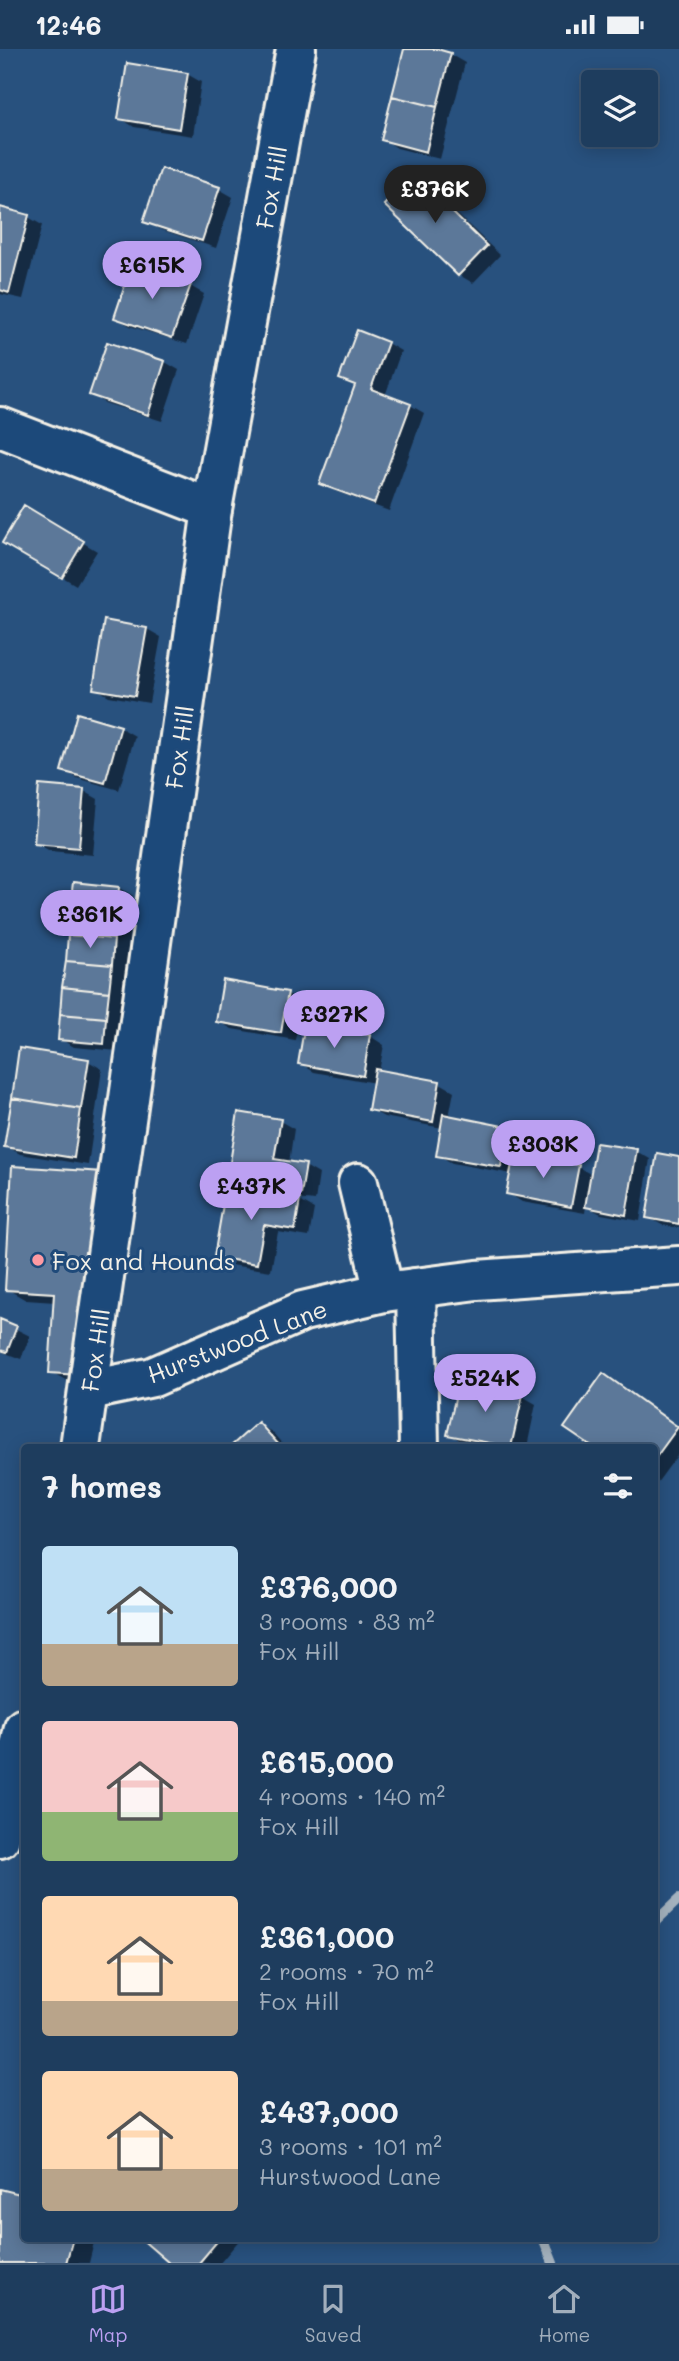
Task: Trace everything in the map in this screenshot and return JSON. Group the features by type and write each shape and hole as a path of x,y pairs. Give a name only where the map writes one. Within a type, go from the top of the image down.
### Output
{"main road":[{"name":"Fox Hill","path":"81,1444 212,509 296,49"},
{"path":"0,427 212,509"},
{"path":"358,1183 400,1290 419,1444"},
{"name":"Hurstwood Lane","path":"90,1389 153,1377 303,1311 400,1290 477,1280 679,1266"},
{"path":"0,1838 21,1742"}],"building":[{"path":"404,49 437,49 451,53 437,107 392,96"},
{"path":"127,63 188,73 179,129 118,119"},
{"path":"392,96 437,107 426,152 381,140"},
{"path":"161,168 220,187 202,241 143,222"},
{"path":"413,174 487,246 458,276 384,205"},
{"path":"0,207 29,215 9,293 0,290"},
{"path":"132,264 191,284 172,338 114,318"},
{"path":"357,330 388,342 371,389 411,404 374,504 319,484 355,385 339,379"},
{"path":"107,342 165,361 148,415 89,395"},
{"path":"24,505 84,541 62,578 2,543"},
{"path":"104,620 147,628 135,696 93,689"},
{"path":"77,713 121,726 105,783 61,771"},
{"path":"39,785 84,789 79,848 34,844"},
{"path":"73,882 119,887 117,913 70,908"},
{"path":"70,908 117,913 114,939 68,935"},
{"path":"68,935 114,939 112,965 66,961"},
{"path":"66,961 112,965 109,992 62,987"},
{"path":"223,980 288,992 281,1033 216,1022"},
{"path":"62,987 109,992 106,1018 60,1014"},
{"path":"60,1014 106,1018 104,1044 58,1040"},
{"path":"305,1023 370,1035 363,1076 298,1064"},
{"path":"19,1048 89,1059 81,1109 12,1098"},
{"path":"375,1069 440,1081 433,1122 368,1110"},
{"path":"12,1098 81,1109 74,1158 4,1147"},
{"path":"238,1112 281,1119 274,1159 306,1164 301,1195 227,1182"},
{"path":"443,1114 508,1127 501,1167 436,1156"},
{"path":"596,1143 637,1149 626,1215 585,1207"},
{"path":"657,1153 679,1157 679,1224 646,1218"},
{"path":"514,1154 579,1165 571,1207 506,1194"},
{"path":"12,1166 103,1172 98,1252 85,1252 78,1375 49,1373 54,1293 5,1290"},
{"path":"226,1187 300,1199 295,1230 264,1225 257,1264 214,1257"},
{"path":"0,1319 17,1326 7,1352 0,1350"},
{"path":"603,1373 678,1427 658,1454 658,1444 588,1444 564,1428"},
{"path":"459,1381 523,1394 512,1444 495,1444 447,1435"},
{"path":"258,1422 278,1444 233,1444"},
{"path":"0,2189 21,2194 21,2242 72,2242 66,2263 0,2263"},
{"path":"145,2242 217,2242 199,2263 169,2263"}],"waterway":[{"path":"658,1919 679,1899"},
{"path":"545,2242 553,2263"}],"place":[{"name":"Fox and Hounds","path":"38,1260"}]}
